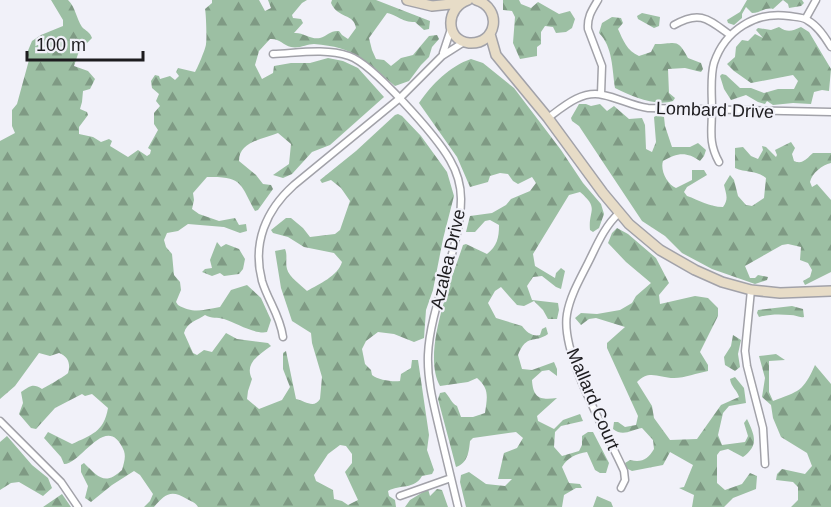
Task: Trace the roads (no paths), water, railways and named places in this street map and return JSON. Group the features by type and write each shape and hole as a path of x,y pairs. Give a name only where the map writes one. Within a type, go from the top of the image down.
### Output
{"main road":[{"path":"407,0 432,6 464,2"},
{"path":"468,42 485,39 490,34 494,21 489,4 476,0"},
{"path":"451,24 455,8 464,2"},
{"path":"432,6 451,24 458,38 496,55"},
{"path":"490,34 496,55 548,118 619,213 654,245 722,282 751,290 780,293 831,291"}],"street":[{"path":"548,118 578,98 601,94 602,66 588,29 589,14 598,0"},
{"path":"806,18 816,0"},
{"path":"719,162 711,148 711,85 714,64 730,35 758,17 783,15 806,18 821,32 831,47"},
{"path":"674,25 687,18 699,16 730,35"},
{"path":"442,57 450,37 451,24"},
{"path":"283,337 281,321 262,279 261,238 267,215 279,198 400,98 442,57 468,42"},
{"name":"Azalea Drive","path":"273,54 329,51 353,57 381,79 400,98 444,151 454,168 460,186 460,212 434,319 428,354 429,381 458,507"},
{"name":"Lombard Drive","path":"601,94 642,107 712,111 831,112"},
{"name":"Mallard Court","path":"619,213 605,229 585,271 570,305 567,324 572,355 626,477 621,488"},
{"path":"751,290 745,351 763,428 765,464"},
{"path":"0,420 61,482 78,507"},
{"path":"400,495 451,478"}]}
